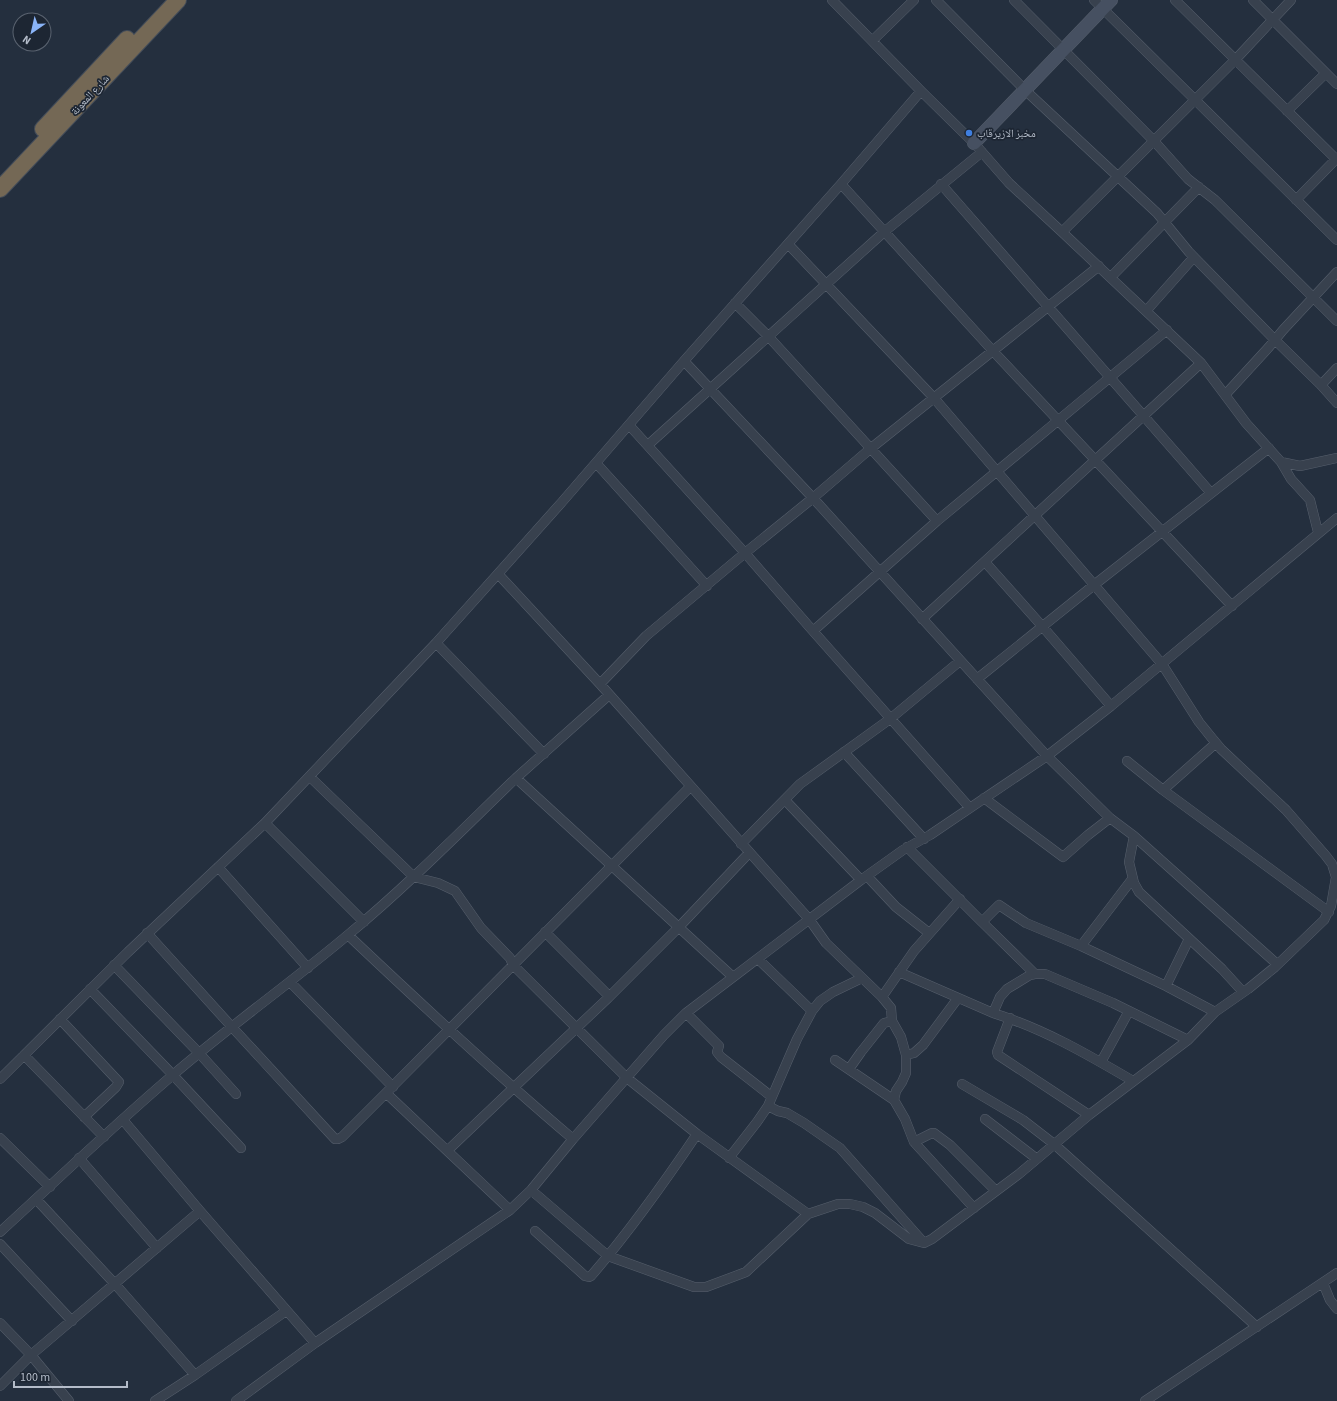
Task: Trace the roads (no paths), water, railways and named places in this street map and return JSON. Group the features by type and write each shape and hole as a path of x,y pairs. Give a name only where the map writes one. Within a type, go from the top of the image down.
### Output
{"highway":[{"name":"شارع المعونة","path":"0,174 163,0"},
{"name":"شارع المعونة","path":"0,189 178,0"}],"street":[{"path":"832,0 978,148 1009,183 1201,362 1246,423 1281,462 1291,478 1310,500 1318,532"},
{"path":"872,41 914,0"},
{"path":"936,0 1025,90 1157,213 1194,257 1337,403"},
{"path":"1014,0 1154,141 1175,165 1215,200 1337,321"},
{"path":"1175,0 1337,159 1296,200"},
{"path":"1254,0 1337,84"},
{"path":"1062,232 1196,100 1291,0"},
{"path":"648,446 884,232 941,184 978,148 1025,90 1064,50 1103,3 1196,100 1337,240"},
{"path":"1287,111 1326,73"},
{"path":"0,1080 147,932 265,823 436,643 499,574 921,91"},
{"path":"841,184 993,351 1232,606"},
{"path":"941,184 1211,494"},
{"path":"1111,278 1199,187"},
{"path":"531,1190 608,1256 694,1287 706,1286 746,1272 808,1214 838,1204 850,1204 863,1207 875,1213 903,1236 917,1242 924,1243 932,1239 974,1208 1036,1159 1089,1114 1188,1040 1215,1012 1243,992 1277,964 1324,920 1329,912 1336,884 1336,871 1332,864 1286,810 1216,743 1199,722 1162,664 934,398 788,244"},
{"path":"1146,311 1194,257"},
{"path":"600,684 646,636 745,553 813,498 870,449 1099,266"},
{"path":"1225,395 1337,272"},
{"path":"735,303 768,336 937,521"},
{"path":"813,631 937,521 1167,330"},
{"path":"684,361 880,571 1046,756 1110,818 1134,836 1277,964"},
{"path":"922,619 1201,362"},
{"path":"1321,385 1337,368"},
{"path":"629,425 745,553 970,808"},
{"path":"976,679 1269,448"},
{"path":"1281,462 1300,466 1337,458"},
{"path":"596,463 707,586"},
{"path":"236,1401 315,1343 510,1210 531,1190 664,1034 686,1013 809,919 907,847 924,839 1046,756 1111,706 1232,606 1318,532 1337,518"},
{"path":"985,562 1111,706"},
{"path":"499,574 600,684 809,919 826,942 882,997 890,1008 892,1021 901,1037 906,1055 906,1073 896,1091 894,1100"},
{"path":"436,643 544,754"},
{"path":"741,844 804,782 890,719 960,661"},
{"path":"0,1232 50,1187 79,1158 173,1075 231,1026 308,968 364,922 414,877 516,778 609,695"},
{"path":"1163,790 1216,743"},
{"path":"844,752 924,839"},
{"path":"1127,761 1163,790 1329,912"},
{"path":"310,776 414,877 438,882 455,891 481,928 510,958 513,965 627,1078 729,1158 808,1214"},
{"path":"516,778 733,977"},
{"path":"147,932 335,1139 338,1139 342,1137 449,1031 545,932 690,787"},
{"path":"984,798 1063,857 1110,818"},
{"path":"785,800 864,878 896,907 929,933"},
{"path":"265,823 364,922"},
{"path":"1134,836 1129,862 1133,878 1139,892 1222,969 1243,992"},
{"path":"907,847 1035,974"},
{"path":"448,1150 678,928 749,853"},
{"path":"218,867 308,968"},
{"path":"1081,946 1133,878"},
{"path":"882,997 898,972 929,933 960,899"},
{"path":"982,922 999,905 1026,923 1081,946 1166,986 1215,1012"},
{"path":"545,932 609,996"},
{"path":"348,935 449,1031 573,1139"},
{"path":"1166,986 1189,938"},
{"path":"758,959 812,1011"},
{"path":"114,965 199,1053 236,1094"},
{"path":"898,972 992,1013 1010,1018 1050,1035 1133,1081"},
{"path":"992,1013 1004,992 1026,977 1035,974 1051,976 1129,1011 1188,1040"},
{"path":"729,1158 758,1122 770,1102 789,1055 812,1011 820,1001 827,996 862,978"},
{"path":"290,982 390,1090 448,1150 510,1210"},
{"path":"90,989 241,1148"},
{"path":"906,1055 914,1053 923,1045 958,998"},
{"path":"1101,1062 1129,1011"},
{"path":"686,1013 719,1046 717,1052 721,1057 778,1111 787,1113 804,1122 840,1148 924,1243"},
{"path":"1010,1018 997,1052 998,1055 1089,1114"},
{"path":"60,1019 119,1082 116,1087 84,1117"},
{"path":"849,1069 884,1023 892,1021"},
{"path":"24,1055 104,1137"},
{"path":"835,1060 894,1100 905,1119 914,1142 974,1208"},
{"path":"962,1084 1023,1120 1054,1144 1257,1327"},
{"path":"985,1119 1036,1159"},
{"path":"122,1120 315,1343"},
{"path":"914,1142 934,1133 950,1145 996,1191"},
{"path":"535,1232 585,1276 589,1277 608,1256 645,1209 698,1134"},
{"path":"0,1138 50,1187"},
{"path":"79,1158 157,1248"},
{"path":"36,1199 115,1284 195,1375"},
{"path":"0,1386 31,1355 200,1211"},
{"path":"0,1244 72,1321"},
{"path":"1145,1401 1337,1273"},
{"path":"1323,1283 1330,1300 1337,1309"},
{"path":"155,1401 195,1375 286,1311"},
{"path":"0,1322 31,1355 69,1401"}],"place":[{"name":"مخبز الازيرقاب","path":"969,133"}]}
